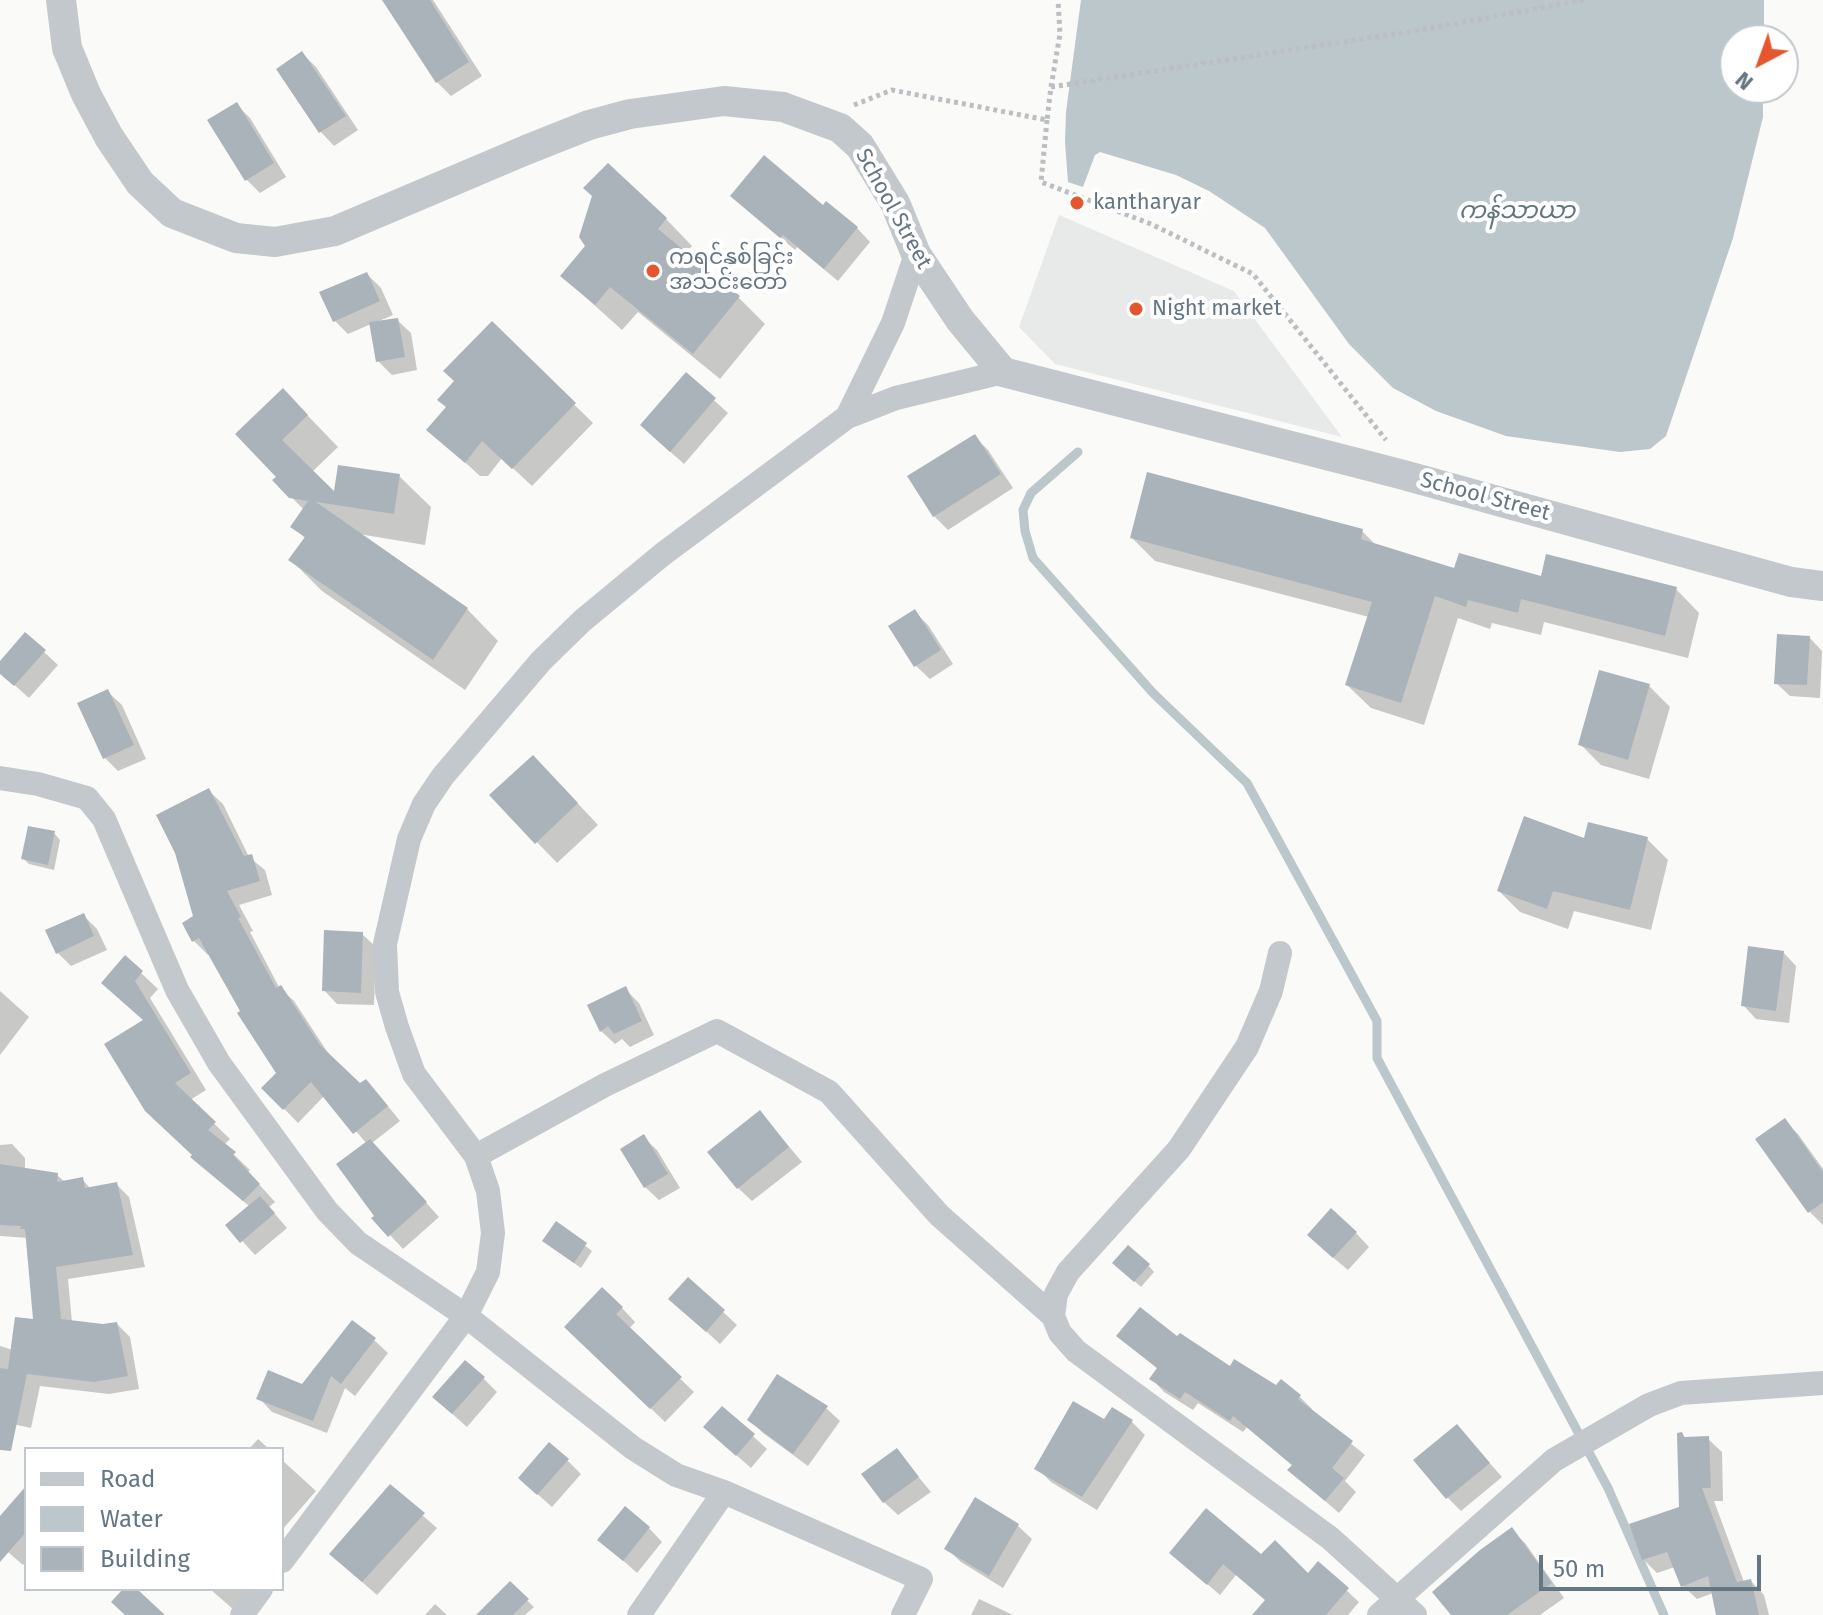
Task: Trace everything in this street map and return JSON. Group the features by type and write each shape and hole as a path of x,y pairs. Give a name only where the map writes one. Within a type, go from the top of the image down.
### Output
{"street":[{"name":"School Street","path":"61,0 67,48 86,94 109,137 140,183 172,213 236,238 275,242 335,231 589,125 630,114 724,101 783,107 840,128 860,146 895,203 916,254 960,320 1003,372 1400,474 1791,582 1823,586"},
{"path":"847,417 893,323 916,254"},
{"path":"284,1558 466,1316 488,1272 493,1233 488,1191 476,1156 414,1074 387,992 385,944 409,839 424,804 443,776 541,661 582,621 663,554 847,417 896,398 1003,372"},
{"path":"0,778 38,784 87,798 104,819 177,990 219,1063 327,1211 358,1243 466,1316 633,1448 676,1475 724,1492 921,1579 903,1615"},
{"path":"1053,1316 1056,1294 1068,1272 1179,1149 1247,1047 1271,991 1280,953"},
{"path":"476,1156 605,1085 717,1031 829,1092 939,1215 1053,1316 1060,1333 1076,1351 1330,1538 1415,1615"},
{"path":"1379,1615 1554,1460 1649,1405 1681,1393 1823,1383"},
{"path":"639,1615 724,1492"},
{"path":"242,1615 260,1591"}],"path":[{"path":"1058,0 1060,34 1041,182 1151,224 1253,274 1395,451 1400,474"},
{"path":"1051,87 1425,30 1584,0"},
{"path":"818,119 892,90 1047,120"}],"shaded area":[{"name":"Night market","path":"1059,215 1234,291 1342,437 1055,364 1019,327"}],"water":[{"name":"ကန်သာယာ","path":"1081,0 1764,0 1764,24 1719,24 1719,104 1763,104 1763,117 1733,238 1666,436 1650,449 1620,452 1506,436 1436,411 1393,388 1349,344 1265,228 1209,191 1176,175 1100,152 1095,155 1083,187 1068,182 1066,112"}],"building":[{"path":"382,0 430,0 469,62 436,83"},
{"path":"302,51 346,116 319,133 276,69"},
{"path":"237,102 274,163 245,181 207,120"},
{"path":"764,155 823,205 826,201 858,227 824,269 783,235 780,238 730,196"},
{"path":"608,163 667,218 658,229 740,296 693,354 610,287 595,305 560,276 585,246 579,237 592,196 583,188"},
{"path":"367,272 380,301 333,322 319,292"},
{"path":"398,318 405,357 376,362 369,322"},
{"path":"492,321 576,403 512,469 482,441 465,463 426,430 446,407 437,400 454,381 443,371"},
{"path":"686,372 716,398 670,452 640,425"},
{"path":"283,388 308,415 282,440 334,491 338,465 400,474 394,514 316,502 468,608 433,660 288,560 305,537 290,527 308,501 289,498 272,480 276,477 235,434"},
{"path":"975,434 1001,474 933,517 907,476"},
{"path":"1147,472 1363,529 1361,539 1454,568 1459,553 1541,576 1546,554 1677,587 1665,636 1521,599 1518,613 1468,600 1466,607 1435,596 1401,703 1345,685 1372,602 1130,538"},
{"path":"915,609 941,650 914,667 888,626"},
{"path":"25,632 46,650 14,686 0,674 0,661"},
{"path":"1777,634 1810,636 1807,685 1774,684"},
{"path":"1599,670 1650,684 1628,760 1578,745"},
{"path":"108,689 134,745 103,759 77,703"},
{"path":"533,755 578,803 535,844 489,795"},
{"path":"209,788 244,856 252,854 260,881 227,891 276,988 281,985 320,1045 360,1083 366,1079 388,1106 353,1134 311,1082 283,1110 261,1088 276,1073 237,1013 240,1011 199,938 192,942 182,923 193,916 175,853 156,815"},
{"path":"1524,816 1584,838 1588,822 1648,837 1630,910 1553,891 1547,909 1497,891"},
{"path":"28,826 55,831 48,865 21,859"},
{"path":"84,913 94,936 56,954 45,930"},
{"path":"324,930 363,932 361,993 322,991"},
{"path":"1748,946 1784,951 1776,1011 1741,1006"},
{"path":"125,955 143,971 135,981 191,1073 175,1083 216,1122 208,1130 236,1152 233,1155 260,1184 243,1201 190,1157 192,1155 145,1111 104,1044 143,1020 101,983"},
{"path":"626,986 642,1021 614,1034 608,1026 600,1032 587,1005"},
{"path":"760,1110 789,1147 737,1189 707,1152"},
{"path":"1785,1118 1823,1172 1823,1202 1808,1213 1755,1139"},
{"path":"644,1134 668,1174 644,1188 620,1149"},
{"path":"370,1139 427,1202 388,1237 371,1218 374,1216 336,1164"},
{"path":"0,1164 58,1173 57,1182 83,1177 85,1188 117,1182 133,1255 56,1267 61,1319 103,1324 117,1322 128,1376 94,1382 27,1374 11,1451 0,1450 0,1368 8,1369 15,1317 33,1319 25,1229 0,1225"},
{"path":"260,1196 275,1213 240,1243 225,1225"},
{"path":"1331,1208 1357,1232 1333,1258 1307,1235"},
{"path":"556,1221 587,1243 574,1263 542,1241"},
{"path":"1128,1245 1150,1264 1134,1282 1112,1263"},
{"path":"688,1277 725,1310 706,1332 668,1299"},
{"path":"602,1287 623,1307 616,1314 682,1377 650,1409 564,1327"},
{"path":"1140,1307 1177,1336 1180,1333 1230,1366 1234,1359 1276,1385 1281,1379 1301,1395 1298,1399 1353,1441 1332,1468 1344,1478 1325,1501 1287,1470 1292,1465 1233,1416 1230,1421 1185,1392 1180,1399 1149,1379 1157,1368 1116,1336"},
{"path":"352,1320 376,1338 341,1384 331,1376 313,1421 256,1399 268,1370 302,1384"},
{"path":"465,1360 485,1377 452,1414 432,1397"},
{"path":"777,1374 828,1406 793,1454 747,1420"},
{"path":"1073,1401 1104,1419 1112,1407 1133,1420 1082,1497 1034,1469"},
{"path":"722,1406 755,1434 736,1456 703,1427"},
{"path":"1457,1424 1490,1463 1446,1499 1413,1460"},
{"path":"1682,1432 1684,1437 1709,1436 1711,1488 1702,1488 1737,1582 1751,1579 1759,1615 1716,1615 1708,1576 1681,1587 1667,1552 1642,1560 1629,1524 1679,1507 1677,1433"},
{"path":"549,1442 569,1459 537,1495 518,1478"},
{"path":"897,1448 919,1477 883,1503 861,1474"},
{"path":"390,1484 425,1513 362,1582 329,1554"},
{"path":"24,1488 24,1534 0,1562 0,1516"},
{"path":"975,1497 1019,1524 989,1576 944,1549"},
{"path":"625,1506 650,1527 623,1561 597,1540"},
{"path":"1206,1508 1261,1554 1275,1540 1308,1573 1318,1561 1349,1588 1326,1615 1252,1615 1265,1600 1223,1564 1207,1585 1169,1553"},
{"path":"1512,1527 1552,1583 1507,1615 1451,1615 1432,1592"},
{"path":"510,1581 529,1599 513,1615 476,1615"},
{"path":"121,1591 139,1591 165,1615 125,1615 111,1602"}],"waterway":[{"path":"1078,452 1031,493 1023,510 1033,558 1153,693 1247,783 1377,1021 1377,1058 1608,1488 1664,1615"}],"place":[{"name":"kantharyar","path":"1077,203"},
{"name":"ကရင်နှစ်ခြင်း အသင်းတော်","path":"653,271"},
{"name":"Night market","path":"1136,309"}]}
